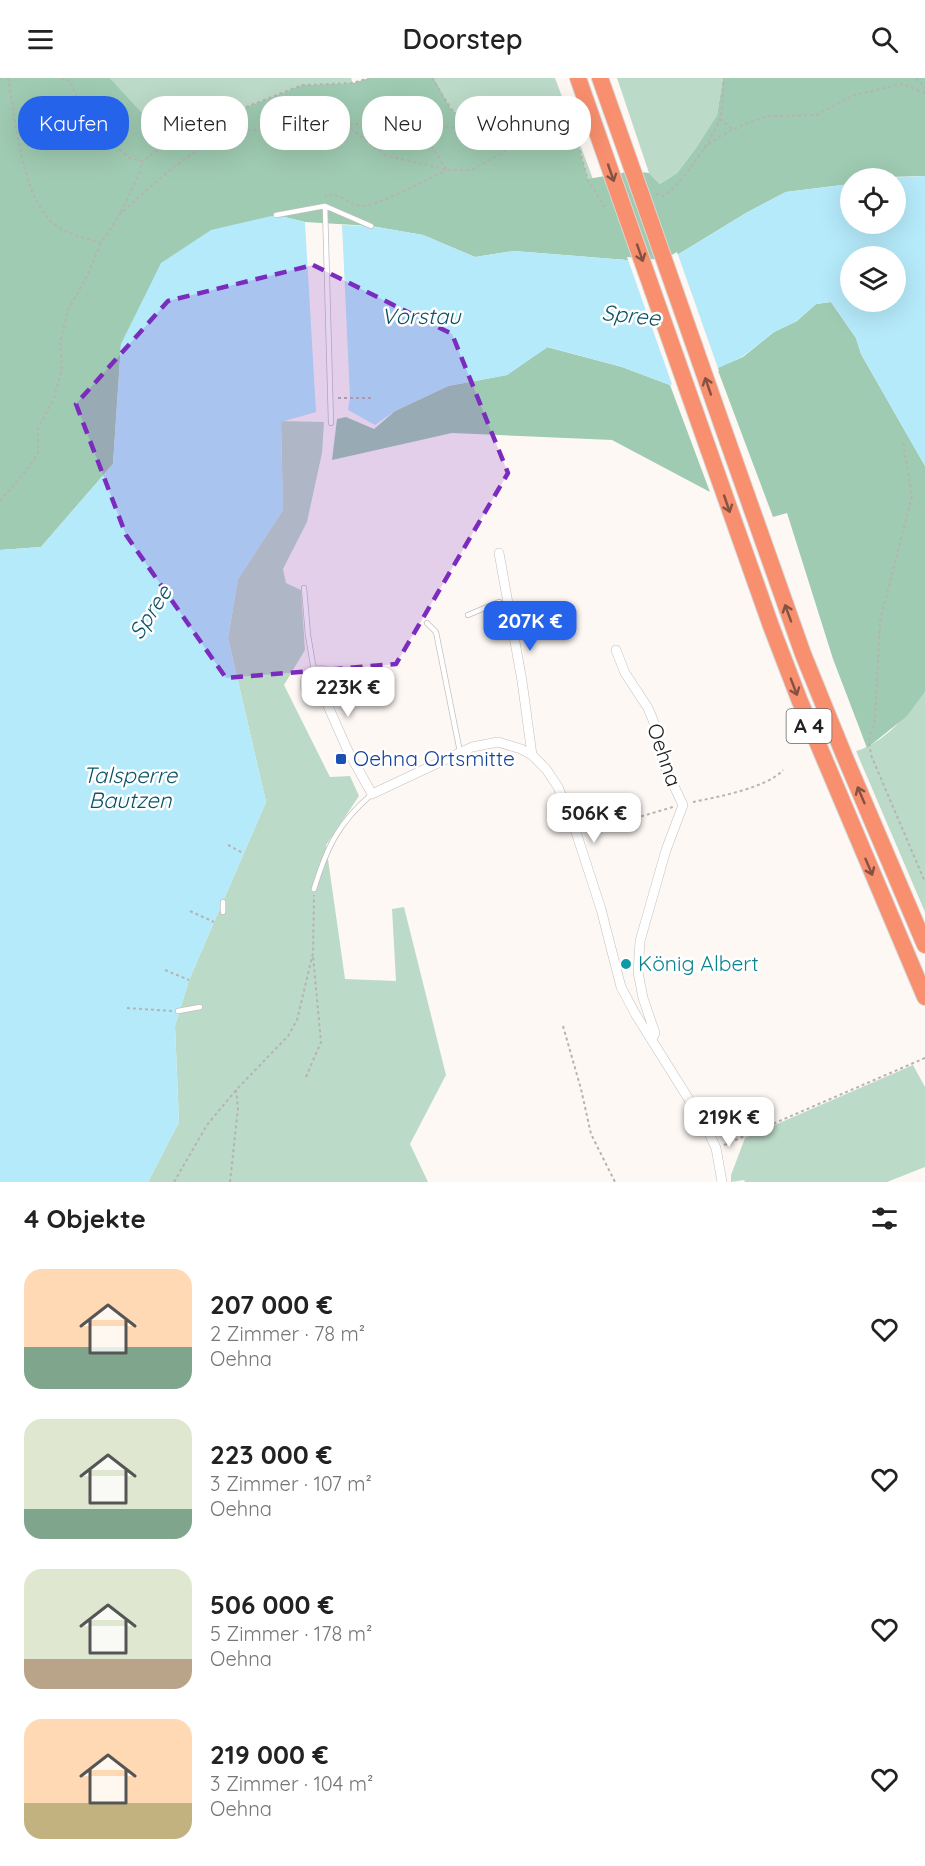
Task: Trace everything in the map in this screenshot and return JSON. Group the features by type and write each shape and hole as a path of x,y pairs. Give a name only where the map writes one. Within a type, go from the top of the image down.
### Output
{"highway":[{"name":"A 4","path":"578,78 771,626 799,699 925,997"},
{"name":"A 4","path":"600,78 803,654 925,945"}],"street":[{"path":"498,554 509,607 532,755"},
{"name":"Oehna","path":"616,650 625,673 648,708 665,768 683,805 666,850 640,941 638,972 643,998 655,1033 652,1039"},
{"path":"314,671 324,671 333,681 331,690 324,697 316,697 306,689 308,676 314,671"},
{"path":"324,697 348,751 372,794"},
{"name":"Oehna","path":"372,794 471,747 498,742 510,744 532,755 552,776 565,802 602,909 621,987 693,1103 716,1148 722,1182"}],"lane":[{"path":"276,215 325,206 371,226"},
{"path":"325,206 331,423"},
{"path":"304,588 314,671"},
{"path":"468,615 499,602 509,607"},
{"path":"427,623 436,632 460,752"},
{"name":"Oehna","path":"314,889 325,856 337,831 347,817 372,794"},
{"path":"223,902 223,912"},
{"path":"178,1011 200,1007"}],"path":[{"path":"8,78 26,175 36,202 48,218 69,233 101,243"},
{"path":"61,78 70,81 87,120 129,158 142,161"},
{"path":"0,501 38,453 38,428 54,398 62,368 60,342 68,310 87,276 101,243 120,214 139,174 142,161 169,142 204,129 236,111 302,86 353,82 369,78"},
{"path":"432,78 455,112"},
{"path":"673,191 720,120 724,78"},
{"path":"916,78 925,88"},
{"path":"701,151 733,129 768,116 816,115 854,95 902,84 925,93"},
{"path":"720,120 733,129"},
{"path":"350,128 384,155 447,170 472,170 507,150"},
{"path":"120,214 172,168 202,147 250,130 260,129"},
{"path":"434,150 447,170"},
{"path":"580,150 588,180"},
{"path":"325,206 326,195 335,194 361,206 375,203 447,170"},
{"path":"332,398 371,398"},
{"path":"903,443 912,496 880,621 875,719 870,741 871,755 925,882"},
{"path":"228,845 243,853"},
{"path":"306,1077 321,1042 312,953 314,889"},
{"path":"190,911 214,922"},
{"path":"174,1182 207,1125 236,1090 288,1036 297,1020 312,953"},
{"path":"165,970 189,980"},
{"path":"127,1008 178,1011"},
{"path":"563,1026 591,1134 615,1182"},
{"path":"716,1148 925,1058"},
{"path":"230,1182 238,1108 236,1090"}],"highlighted area":[{"path":"313,265 452,334 508,473 396,664 226,678 126,535 76,404 168,301"}],"green space":[{"path":"0,78 110,78 127,96 18,96 18,150 129,150 129,99 141,112 141,150 248,150 248,106 260,102 260,150 350,150 350,96 274,96 302,85 353,83 369,78 434,78 455,112 455,150 580,150 588,179 633,171 649,173 660,184 677,173 717,115 723,78 925,78 925,176 906,177 906,168 840,168 840,185 786,192 746,213 664,263 514,251 475,257 423,235 371,226 305,222 276,215 121,344 113,464 41,547 0,550"},
{"path":"110,78 351,78 353,83 302,85 274,96 260,96 260,102 248,106 248,96 141,96 141,112"},
{"path":"434,78 555,78 562,96 455,96 455,112"},
{"path":"617,78 723,78 717,115 677,173 660,184 649,173"},
{"path":"580,150 582,150 593,179 588,180"},
{"path":"831,302 856,338 861,354 925,466 925,692 907,716 867,748 833,659 787,513 773,517 717,368 743,357 774,332 797,321 816,304"},
{"path":"547,347 622,367 670,385 710,492 612,440 452,433 332,460 337,419 346,417 374,429 395,411 448,386 507,375"},
{"path":"281,421 324,422 322,453 307,522 283,569 286,583 301,590 305,650 284,685 330,777 350,776 359,796 326,845 345,979 396,981 392,909 404,907 446,1075 410,1144 428,1182 148,1182 179,1122 175,1026 189,980 266,802 228,638 238,579 283,510"},
{"path":"925,692 925,912 856,751 885,735"},
{"path":"913,1065 925,1087 925,1167 887,1182 745,1182 744,1180 731,1182 731,1175 745,1138"}],"water":[{"name":"Vorstau","path":"925,176 925,466 861,354 856,338 831,302 816,304 797,321 774,332 742,357 703,375 670,385 622,367 548,347 507,375 448,386 395,411 375,425 348,410 350,397 342,225 371,226 423,235 475,257 514,251 664,263 746,213 786,192 840,185 840,234 906,234 906,177"},
{"name":"Talsperre Bautzen","path":"276,215 305,222 316,412 281,422 283,510 238,579 228,638 266,802 189,980 175,1026 179,1122 148,1182 0,1182 0,550 41,547 113,464 121,344 161,263 211,230"}],"pier":[{"path":"677,252 719,371 673,387 627,257 663,260"}],"place":[{"name":"Oehna Ortsmitte","path":"341,759"},
{"name":"König Albert","path":"626,964"}],"water label":[{"name":"Spree","path":"631,315"},
{"name":"Spree","path":"150,612"}]}
